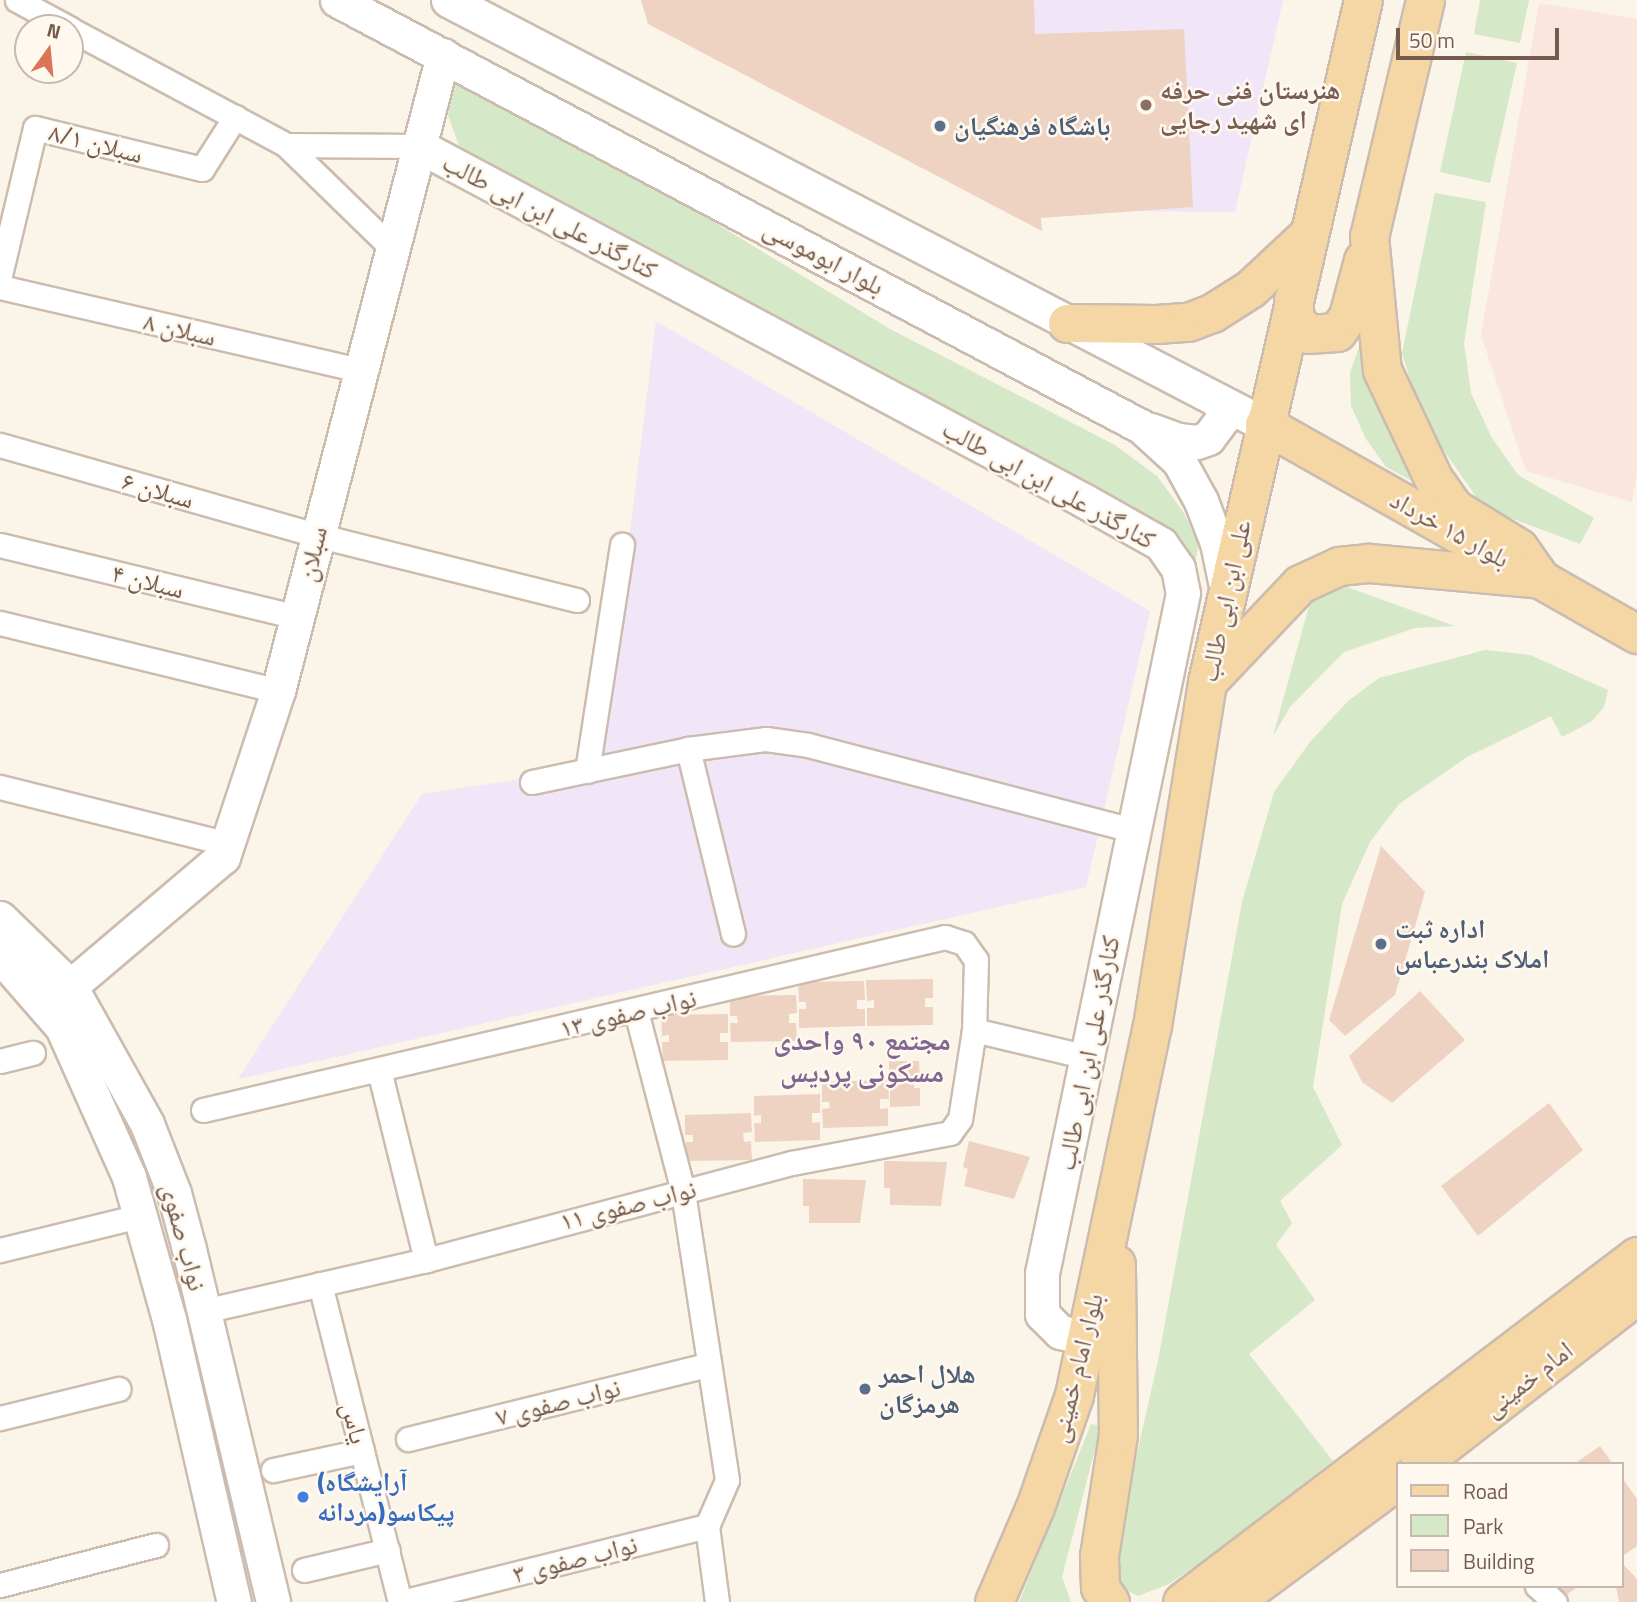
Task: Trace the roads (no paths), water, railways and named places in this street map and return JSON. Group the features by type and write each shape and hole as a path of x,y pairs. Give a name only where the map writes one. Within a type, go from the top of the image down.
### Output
{"main road":[{"name":"علی ابن ابی طالب","path":"1115,1208 1152,1026 1208,682 1264,424 1363,0"},
{"path":"1293,300 1295,320 1308,334 1337,332 1348,316 1424,0"},
{"path":"1067,323 1188,322 1212,313 1250,289 1308,235"},
{"path":"1369,236 1382,370 1433,478 1454,508 1519,548 1541,579"},
{"name":"بلوار ۱۵ خرداد","path":"1264,424 1637,634"},
{"path":"1208,682 1300,584 1339,566 1369,563 1541,579"},
{"path":"1110,1602 1100,1587 1100,1556 1118,1435 1115,1208"},
{"name":"بلوار امام خمینی","path":"994,1602 1065,1427 1115,1208"},
{"path":"1182,1602 1637,1256"},
{"name":"امام خمینی","path":"1422,1462 1637,1295"},
{"path":"1233,1602 1396,1481"}],"street":[{"path":"17,0 43,14"},
{"name":"بلوار ابوموسی","path":"337,0 1142,427 1179,461 1201,501 1217,544 1227,591"},
{"name":"بلوار ابوموسی","path":"449,0 1264,424"},
{"path":"84,36 286,145 392,248"},
{"name":"سبلان","path":"58,996 223,858 229,844 278,691 316,535 443,55"},
{"name":"سبلان ۸/۱","path":"0,275 35,128 202,169 235,117"},
{"path":"286,145 419,146"},
{"name":"کنارگذر علی ابن ابی طالب","path":"419,146 1161,544 1178,568 1183,593 1042,1273 1042,1314 1060,1332 1084,1336"},
{"name":"سبلان ۸","path":"0,286 359,370"},
{"path":"1142,427 1197,442 1215,433 1223,418 1220,401"},
{"name":"سبلان ۶","path":"0,445 316,535 577,600"},
{"name":"سبلان ۴","path":"0,545 297,617"},
{"path":"587,771 622,545"},
{"path":"0,623 278,691"},
{"path":"532,782 688,749 766,739 808,745 1133,830"},
{"path":"688,749 733,934"},
{"path":"0,787 229,844"},
{"name":"نواب صفوی","path":"0,918 147,1124 174,1193 273,1602"},
{"name":"نواب صفوی ۱۳","path":"203,1110 946,937 964,943 976,960 974,1030"},
{"name":"نواب صفوی","path":"0,956 58,996 98,1100 140,1216 169,1320 234,1602"},
{"path":"636,1011 683,1192 727,1480 707,1526 717,1602"},
{"path":"974,1030 1087,1057"},
{"name":"نواب صفوی ۱۱","path":"203,1311 426,1260 791,1163 950,1133 960,1119 974,1030"},
{"path":"0,1061 33,1053"},
{"path":"379,1070 426,1260"},
{"path":"0,1250 140,1216"},
{"name":"یاس","path":"320,1284 401,1602"},
{"path":"169,1320 203,1311"},
{"name":"نواب صفوی ۷","path":"408,1439 708,1365"},
{"path":"0,1419 118,1389"},
{"path":"273,1469 362,1451"},
{"name":"نواب صفوی ۳","path":"401,1602 707,1526"},
{"path":"0,1585 156,1545"},
{"path":"304,1570 388,1550"},
{"path":"1540,1588 1555,1602"}],"place":[{"name":"هنرستان فنی حرفه ای شهید رجایی","path":"1146,105"},
{"name":"باشگاه فرهنگیان","path":"940,126"},
{"name":"اداره ثبت املاک بندرعباس","path":"1381,944"},
{"name":"هلال احمر هرمزگان","path":"865,1389"},
{"name":"(آرایشگاه پیکاسو(مردانه","path":"303,1497"}],"district":[{"name":"مجتمع ٩٠ واحدی مسکونی پردیس","path":"862,1056"}]}
